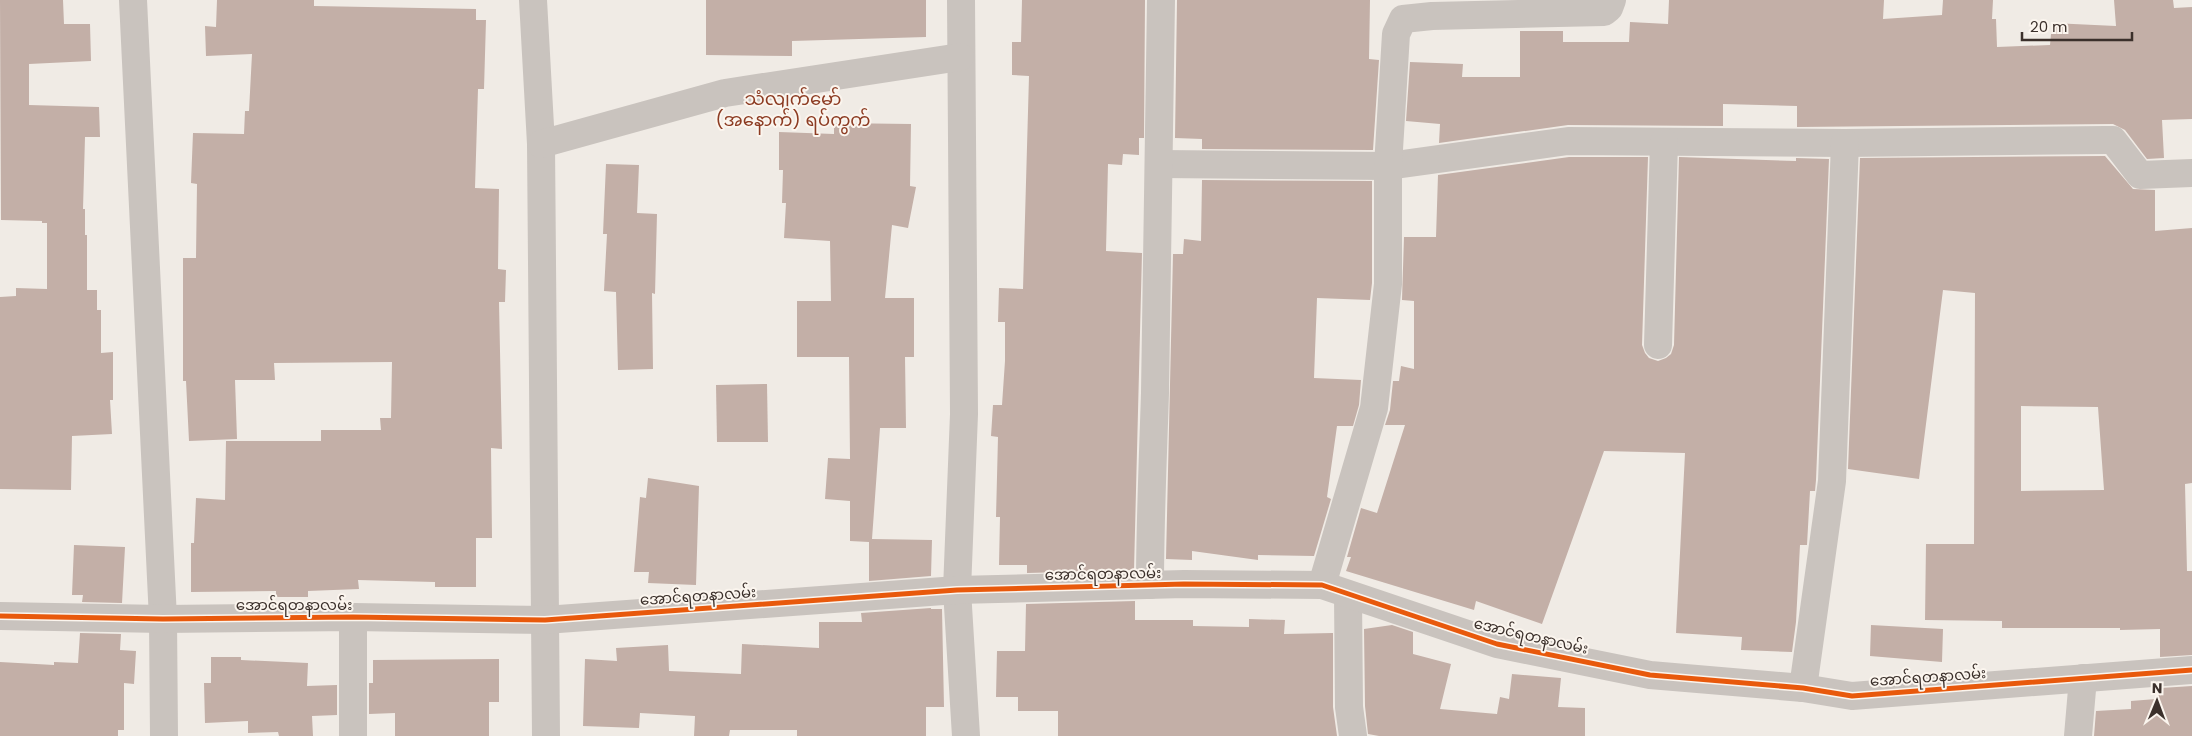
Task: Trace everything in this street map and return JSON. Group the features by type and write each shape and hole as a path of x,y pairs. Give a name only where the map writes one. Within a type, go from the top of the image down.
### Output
{"street":[{"path":"133,0 163,619 164,736"},
{"path":"533,0 542,144 546,736"},
{"path":"961,0 964,414 957,590 966,736"},
{"path":"1150,585 1150,513 1160,164 1161,0"},
{"path":"1322,585 1374,408 1388,284 1388,166 1396,34 1403,19 1432,16 1604,12 1609,8 1612,0"},
{"path":"542,144 725,93 960,57"},
{"path":"1160,164 1388,166 1568,141 1845,143 2113,140 2140,175 2192,173"},
{"path":"1658,345 1664,142"},
{"path":"1803,688 1832,481 1845,143"},
{"name":"အောင်ရတနာလမ်း","path":"0,616 163,619 353,617 545,620 957,590 1150,585 1322,585 1497,644 1650,674 1803,688 1852,696 2192,670"},
{"path":"1348,595 1349,706 1353,736"},
{"path":"353,617 353,736"},
{"path":"2078,736 2083,678"}],"building":[{"path":"0,0 63,0 64,24 90,24 91,61 29,64 29,105 99,107 100,137 85,137 83,209 85,209 85,235 87,235 87,290 97,290 97,310 101,310 101,353 113,352 113,400 110,400 112,434 72,436 71,490 0,489 0,297 16,296 16,288 47,289 47,223 42,223 42,221 1,220"},
{"path":"217,0 314,0 314,6 476,9 476,20 486,20 484,89 478,89 475,188 499,189 498,269 506,270 505,302 499,302 502,449 491,448 492,538 476,538 476,587 435,587 435,582 358,580 359,589 308,591 308,597 276,597 276,591 191,592 191,543 194,543 196,498 225,500 226,441 321,441 321,430 381,430 380,418 391,418 392,362 274,363 275,380 235,380 237,439 189,441 186,381 183,381 183,258 196,258 197,184 191,183 193,133 244,134 245,111 249,111 252,54 206,56 205,26 216,27"},
{"path":"706,0 926,0 926,37 792,41 792,56 706,55"},
{"path":"1022,0 1145,0 1144,138 1139,138 1139,155 1123,154 1122,165 1108,164 1106,251 1142,253 1134,570 1027,573 1027,565 999,565 1000,517 996,517 998,437 991,436 993,405 1002,405 1005,361 1005,322 998,322 999,288 1023,289 1029,76 1012,75 1012,42 1021,42"},
{"path":"1177,0 1370,0 1369,59 1379,60 1373,150 1202,149 1202,139 1175,138"},
{"path":"1669,0 1884,0 1883,19 1942,15 1943,0 1993,0 1992,19 1996,19 1997,47 2050,45 2052,23 2116,26 2114,0 2173,0 2174,8 2192,7 2192,119 2162,120 2164,158 2147,159 2125,130 2113,124 1797,127 1797,106 1723,104 1723,126 1568,125 1439,143 1440,124 1406,121 1410,62 1463,64 1462,77 1520,77 1520,31 1563,31 1563,42 1629,42 1630,22 1668,24"},
{"path":"834,123 911,124 910,186 916,187 908,228 892,225 885,298 914,298 914,357 905,357 906,428 880,428 872,539 932,540 931,576 869,581 869,542 850,541 850,501 825,499 828,458 850,459 849,357 797,357 797,301 831,301 830,241 784,238 786,203 782,203 783,170 779,170 779,132 834,134"},
{"path":"2105,156 2133,189 2155,190 2155,231 2192,228 2192,483 2185,484 2187,571 2192,571 2192,655 2160,657 2160,629 2002,628 2002,621 1925,620 1926,544 1974,544 1975,293 1943,290 1919,479 1848,469 1860,158","holes":["2021,406 2098,407 2104,490 2021,491"]},
{"path":"1569,157 1648,157 1642,345 1649,358 1658,361 1671,354 1674,345 1679,157 1796,161 1796,158 1829,159 1816,480 1815,491 1810,491 1807,545 1800,545 1796,622 1792,652 1741,650 1742,637 1676,633 1685,453 1604,451 1542,624 1476,601 1474,610 1346,571 1351,557 1347,557 1361,508 1377,513 1405,425 1385,425 1390,410 1393,381 1399,381 1401,366 1414,369 1414,301 1402,300 1404,237 1436,237 1438,175"},
{"path":"606,164 639,165 637,213 657,214 655,294 652,293 653,369 618,370 616,292 604,291 607,234 603,234"},
{"path":"1202,180 1372,181 1372,283 1370,300 1317,298 1314,378 1361,380 1359,405 1353,426 1337,426 1327,497 1331,499 1314,556 1258,555 1258,560 1192,551 1192,560 1166,559 1173,254 1183,254 1184,239 1201,241"},
{"path":"767,384 768,442 717,442 716,385"},
{"path":"648,478 699,486 696,585 648,583 649,572 634,572 640,497 646,498"},
{"path":"74,545 125,547 122,603 82,602 83,595 72,595"},
{"path":"1135,601 1135,620 1193,620 1193,626 1249,627 1249,619 1285,620 1284,634 1333,633 1333,707 1337,736 1058,736 1058,711 1018,711 1018,697 996,697 997,651 1025,651 1026,604"},
{"path":"931,608 942,609 944,707 926,707 926,736 797,736 797,730 730,730 729,736 694,736 695,716 640,713 639,728 583,726 585,659 617,661 616,648 668,645 669,671 741,674 742,644 819,648 819,622 862,622 861,613"},
{"path":"1392,625 1413,632 1413,654 1451,664 1440,709 1497,714 1500,697 1509,699 1512,674 1561,678 1558,707 1585,708 1585,736 1379,736 1368,734 1365,706 1364,629"},
{"path":"1871,625 1943,629 1942,662 1870,656"},
{"path":"80,633 121,634 120,650 136,651 134,684 124,683 124,730 118,730 118,736 0,736 0,662 54,665 54,662 78,663"},
{"path":"211,657 241,657 241,660 308,663 307,686 337,685 337,715 312,716 313,736 279,736 278,732 248,733 248,721 205,723 204,683 211,683"},
{"path":"499,659 499,702 489,702 489,736 395,736 395,713 369,714 369,683 373,683 373,660"},
{"path":"2192,686 2192,736 2094,736 2096,711 2131,709 2131,701 2156,699 2156,694 2161,694 2161,688"}],"cycle path":[{"path":"0,616 163,619 353,617 545,620 957,590 1184,584 1322,585 1497,644 1650,675 1803,688 1852,696 2192,670"}],"district":[{"name":"သံလျက်မော် (အနောက်) ရပ်ကွက်","path":"793,109"}]}
